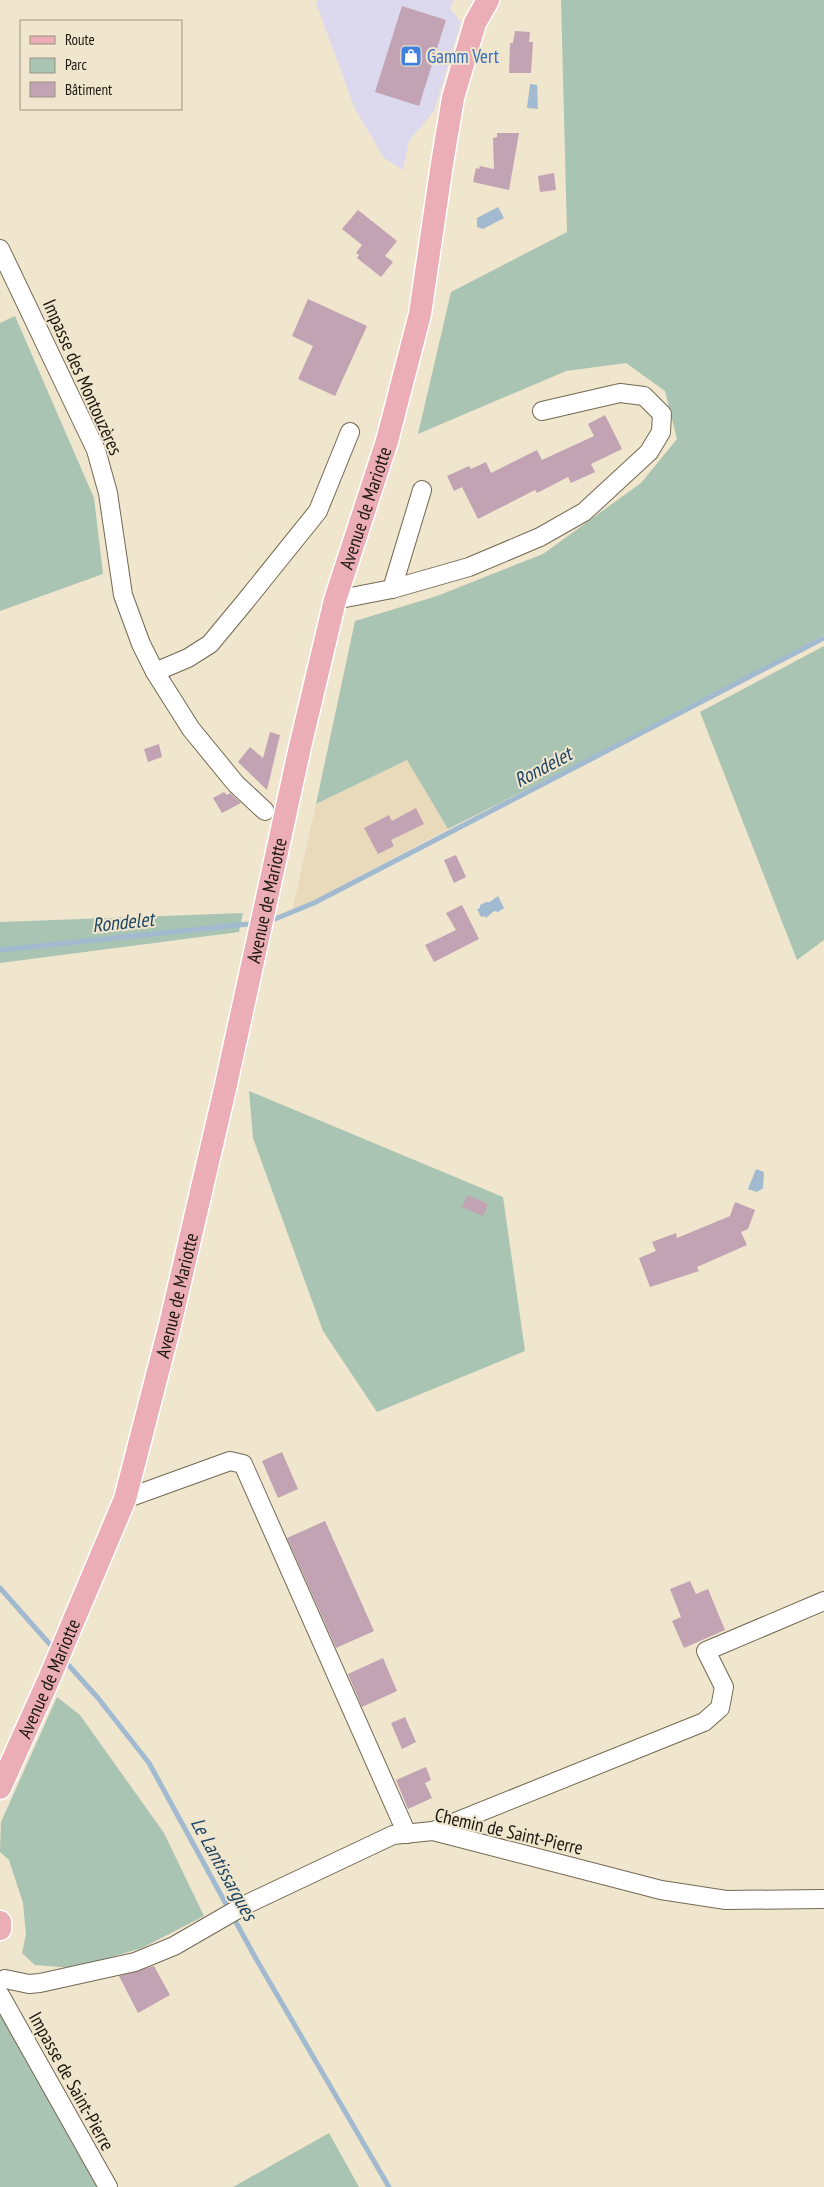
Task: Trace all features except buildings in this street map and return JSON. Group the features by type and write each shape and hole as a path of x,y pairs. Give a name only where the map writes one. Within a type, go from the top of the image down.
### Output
{"main road":[{"name":"Avenue de Mariotte","path":"0,1788 49,1679 125,1499 170,1325 217,1127 317,672 335,600 387,441 416,332 454,98 475,23 488,0"},
{"path":"0,1922 0,1929"}],"street":[{"name":"Impasse des Montouzères","path":"0,249 96,450 108,493 123,595 141,644 155,672 191,729 236,784 265,811"},
{"path":"335,600 392,589 470,567 540,536 584,512 649,452 661,432 662,414 644,396 620,393 542,411"},
{"path":"155,672 188,658 210,644 251,596 318,511 331,483 350,432"},
{"path":"392,589 422,490"},
{"path":"125,1499 230,1461 243,1464 407,1834"},
{"path":"434,1831 704,1722 720,1708 724,1687 706,1651 824,1601"},
{"name":"Chemin de Saint-Pierre","path":"1,1982 40,1983 135,1962 174,1946 245,1905 392,1835 434,1831 661,1890 726,1900 824,1900"},
{"name":"Impasse de Saint-Pierre","path":"1,1982 108,2187"}],"shaded area":[{"path":"318,0 454,0 450,9 461,22 434,111 409,141 403,170 384,158 355,109 316,3"},
{"path":"407,760 448,829 292,912 316,804"}],"green space":[{"path":"561,0 824,0 824,635 697,704 448,829 407,760 316,804 355,621 437,596 543,554 641,483 677,439 665,391 626,363 566,371 418,434 451,292 567,232"},
{"path":"15,316 94,498 103,574 0,611 0,323"},
{"path":"824,646 824,940 797,960 700,712"},
{"path":"243,913 239,932 0,963 0,922"},
{"path":"249,1091 503,1197 525,1351 377,1412 323,1331 253,1138"},
{"path":"57,1697 80,1715 164,1833 204,1916 142,1948 74,1968 35,1965 22,1953 26,1934 23,1903 9,1860 0,1852 1,1822"},
{"path":"0,2008 102,2187 0,2187"},
{"path":"329,2133 359,2187 233,2187"}],"water":[{"path":"530,84 537,85 538,109 527,108"},
{"path":"498,207 504,218 483,229 477,227 477,218"},
{"path":"498,896 504,908 498,912 494,911 486,918 484,916 481,917 477,909 480,908 480,905 490,902"},
{"path":"756,1169 764,1172 763,1188 757,1192 748,1189"}],"waterway":[{"name":"Rondelet","path":"275,919 314,903 824,638"},
{"name":"Rondelet","path":"0,950 248,924"},
{"name":"Le Lantissargues","path":"0,1588 54,1649"},
{"name":"Le Lantissargues","path":"63,1659 98,1698 149,1763 255,1957 389,2187"}],"place":[{"name":"Gamm Vert","path":"411,56"}]}
